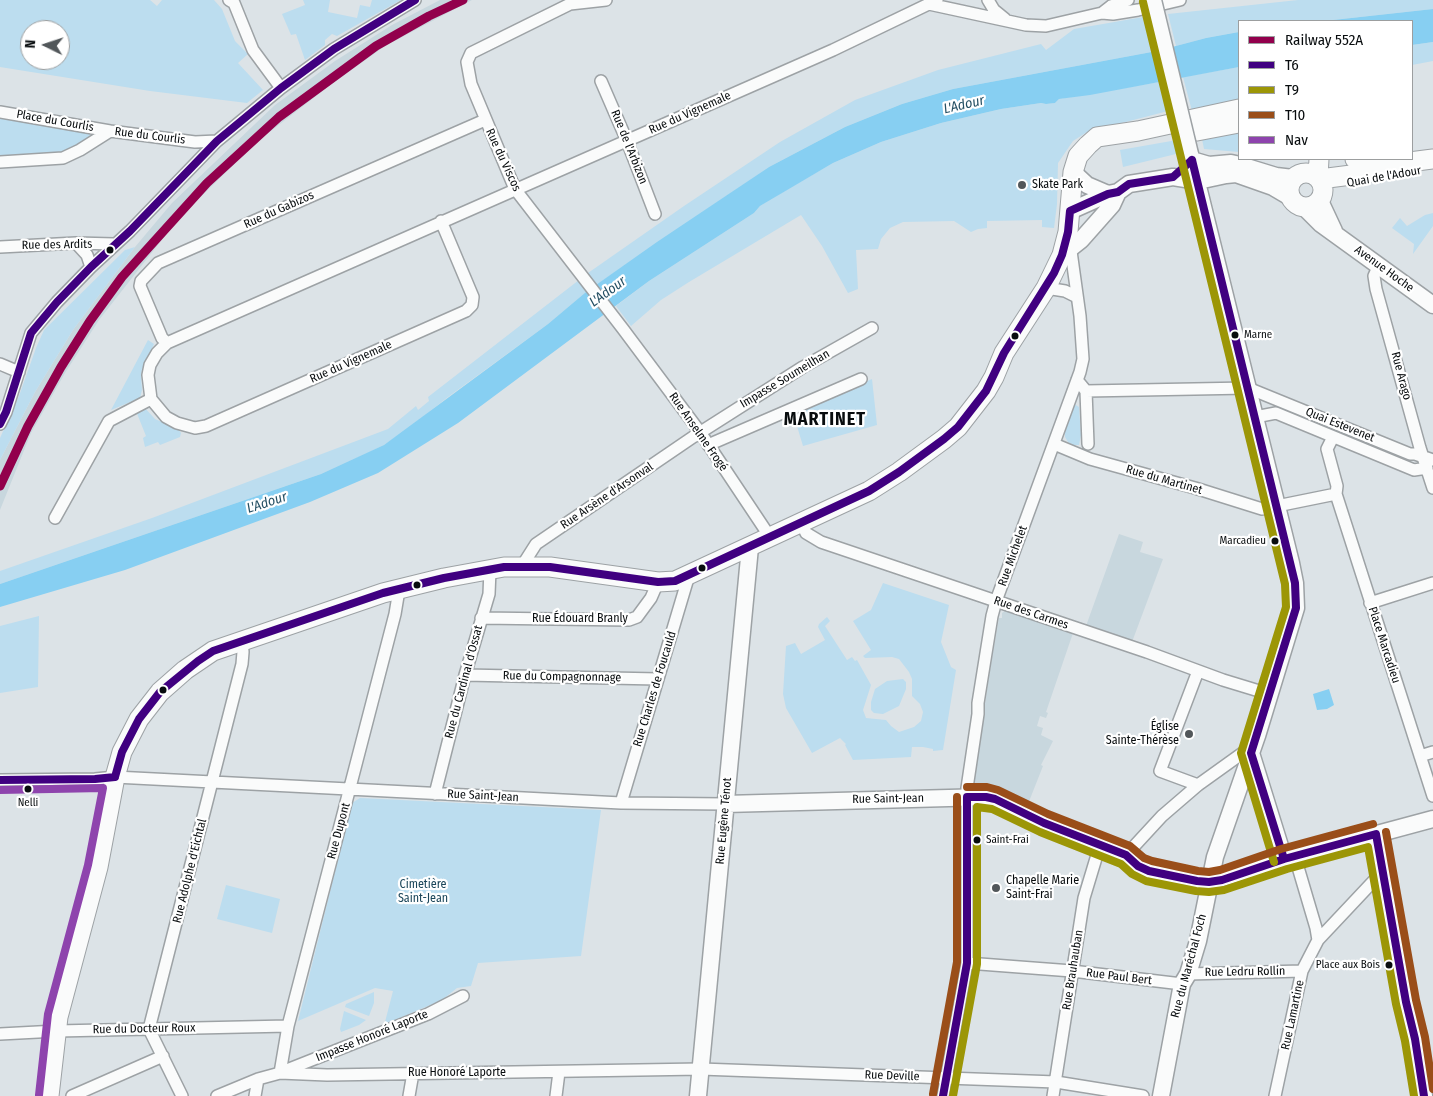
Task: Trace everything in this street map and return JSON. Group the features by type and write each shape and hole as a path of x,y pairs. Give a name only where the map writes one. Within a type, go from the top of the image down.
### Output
{"main road":[{"path":"49,1096 58,1017 98,867 115,777 122,752 139,719 160,692 198,660 213,651 242,640 399,590 444,578 490,570 522,566 550,567 658,582 675,581 869,491 899,472 958,427 986,391 1004,353 1046,288 1067,245 1072,172 1078,156 1088,145 1097,137 1238,109"},
{"path":"1088,145 1100,148 1238,123"},
{"name":"Quai de l'Adour","path":"1386,165 1433,158"},
{"path":"1360,160 1386,165"},
{"path":"1312,182 1367,174 1386,165"},
{"name":"Quai de l'Adour","path":"1312,182 1367,181 1380,176 1433,169"}],"street":[{"path":"229,0 234,2 253,50 281,88"},
{"path":"0,424 6,412 30,333 91,267 130,231 217,141 281,88 334,49 416,0"},
{"name":"Rue du Viscos","path":"606,0 570,4 471,53 467,62 471,84 515,189 623,329"},
{"path":"988,0 994,10 1007,20"},
{"path":"1102,13 1111,6 1128,0"},
{"path":"1153,0 1295,583 1296,608 1251,753 1316,928 1318,940"},
{"path":"933,2 1026,25 1046,26 1102,13 1113,14 1138,10 1180,0"},
{"name":"Rue du Vignemale","path":"441,221 473,297 472,305 466,311 206,426 195,428 177,423 166,417 151,399 148,375 150,365 157,353 167,343 441,221 833,50 933,2"},
{"name":"Rue de l'Arbizon","path":"601,81 656,214"},
{"name":"Place du Courlis","path":"0,112 110,131"},
{"name":"Rue du Gabizos","path":"167,343 162,338 140,286 142,281 158,263 485,120"},
{"name":"Rue du Courlis","path":"0,162 63,158 80,150 110,131 195,142 217,141"},
{"path":"1173,177 1191,157"},
{"path":"1191,157 1209,165 1231,163 1276,176 1312,182"},
{"path":"1072,172 1087,185 1113,193"},
{"name":"Avenue Hoche","path":"1198,181 1236,174 1273,187 1312,182 1314,218 1433,305"},
{"path":"1070,211 1113,193 1129,184 1173,177 1198,181"},
{"path":"1067,245 1081,240 1112,205 1113,193"},
{"path":"76,243 86,254 91,267"},
{"name":"Rue des Ardits","path":"0,247 76,243 114,244"},
{"name":"Rue Michelet","path":"943,1096 966,963 967,797 978,703 996,601 1081,366 1083,344 1077,297 1067,245"},
{"name":"Rue Arago","path":"1379,265 1374,276 1376,289 1428,462 1433,488"},
{"path":"1046,288 1065,291 1077,297"},
{"name":"Impasse Soumeilhan","path":"700,432 803,367 872,328"},
{"name":"Rue Anselme Frogé","path":"623,329 700,432 770,536"},
{"path":"0,364 19,372"},
{"path":"708,445 861,380"},
{"path":"1077,380 1086,391 1088,444"},
{"path":"1086,391 1248,388"},
{"name":"Quai Estevenet","path":"1248,388 1428,462"},
{"path":"54,518 109,421 151,399"},
{"name":"Quai Estevenet","path":"1256,417 1276,413 1414,470 1428,462"},
{"name":"Rue Arsène d'Arsonval","path":"522,566 536,544 700,432"},
{"name":"Place Marcadieu","path":"1333,437 1328,449 1337,486 1336,494 1433,796"},
{"name":"Rue du Martinet","path":"1054,444 1090,459 1262,508 1276,506"},
{"path":"1276,506 1336,494"},
{"name":"Rue des Carmes","path":"801,522 806,533 821,542 1269,694"},
{"name":"Rue Eugène Ténot","path":"698,1096 750,547"},
{"name":"Rue du Cardinal d'Ossat","path":"435,794 488,594 490,570"},
{"name":"Rue Charles de Foucauld","path":"621,803 690,575"},
{"name":"Rue Édouard Branly","path":"481,618 629,620 637,617 651,598 658,582"},
{"path":"1370,602 1433,584"},
{"name":"Rue Dupont","path":"280,1073 288,1026 396,614 399,590"},
{"name":"Rue Adolphe d'Eichtal","path":"150,1029 242,664 242,640"},
{"path":"1194,788 1160,770 1198,671"},
{"name":"Rue du Compagnonnage","path":"465,675 658,679"},
{"path":"1126,855 1162,816 1194,788 1244,752 1251,753"},
{"path":"1420,756 1433,752"},
{"name":"Rue du Maréchal Foch","path":"1161,1096 1185,979 1198,940 1215,857 1251,753"},
{"name":"Rue Saint-Jean","path":"0,780 115,777 621,803 726,804 986,797 995,799 1044,822 1126,855 1138,866 1149,871 1197,882 1210,882"},
{"path":"1210,882 1433,819"},
{"path":"1376,834 1424,1096"},
{"name":"Rue Brauhauban","path":"1053,1096 1084,898 1100,845"},
{"name":"Rue Lamartine","path":"1274,1096 1302,971 1318,940 1382,872"},
{"name":"Rue Paul Bert","path":"966,963 1185,979"},
{"name":"Rue Ledru Rollin","path":"1185,979 1302,971"},
{"name":"Impasse Honoré Laporte","path":"280,1073 419,1017 463,996"},
{"name":"Rue du Docteur Roux","path":"0,1034 288,1026"},
{"path":"150,1029 182,1096"},
{"path":"72,1096 163,1056"},
{"name":"Rue Honoré Laporte","path":"217,1096 258,1078 280,1073 327,1075 701,1069"},
{"name":"Rue Deville","path":"701,1069 1056,1082 1143,1096"},
{"path":"556,1096 559,1072"},
{"path":"409,1096 413,1073"},
{"path":"255,1096 258,1078"}],"shaded area":[{"path":"440,0 472,0 385,46 329,86 258,141 179,218 99,320 65,373 31,433 0,510 0,460 35,392 73,330 135,247 172,203 275,105 335,61 392,25"},
{"path":"1119,534 1143,542 1140,552 1163,559 1132,642 1086,626"},
{"path":"1005,611 1073,633 1046,712 1048,713 1046,718 1040,716 1037,726 1043,728 1041,735 1053,741 1041,765 1043,766 1028,804 1003,793 973,788 999,618 1002,618 1002,613"}],"green space":[{"path":"0,0 150,0 157,6 162,0 214,0 222,9 235,41 248,54 238,63 263,90 247,103 150,91 0,67"},
{"path":"303,0 330,0 328,12 357,18 360,5 370,7 372,0 401,0 337,36 332,34 325,40 325,45 305,60 296,34 291,35 282,14 305,5"},
{"path":"1298,0 1433,0 1433,9 1333,20 1238,20 1238,32 1176,46 1168,14"},
{"path":"1149,16 1157,51 953,89 902,104 845,127 769,167 586,292 548,324 405,431 368,453 321,474 0,584 0,571 152,518 388,429 416,406 418,410 429,401 428,397 588,273 780,142 855,100 938,70 1041,44 1046,50 1074,29"},
{"path":"1433,42 1433,61 1413,65 1413,45"},
{"path":"1238,67 1238,102 1192,111 1183,77"},
{"path":"1165,81 1172,110 1087,132 1073,141 1058,163 1057,204 1054,228 1042,227 1042,220 987,221 987,228 971,232 954,221 903,222 890,228 881,239 878,249 856,250 858,289 848,293 822,246 801,215 661,300 631,326 616,306 649,281 754,213 760,206 833,163 881,142 941,123 1001,109 1041,103 1055,103 1059,99"},
{"path":"0,118 80,130 89,132 91,138 75,147 58,153 0,157"},
{"path":"1238,132 1238,152 1204,149 1201,134"},
{"path":"1177,140 1180,153 1123,167 1120,150"},
{"path":"1433,213 1433,226 1413,254 1414,244 1392,228 1400,218 1407,226 1425,215"},
{"path":"135,247 73,330 35,392 0,460 0,438 19,396 44,330 125,250"},
{"path":"148,340 154,344 142,369 140,398 111,410"},
{"path":"872,379 877,425 803,446 793,413"},
{"path":"1074,404 1079,407 1081,435 1079,445 1073,445 1065,437 1065,430"},
{"path":"144,407 155,419 178,429 181,433 180,437 160,445 158,442 145,447 143,438 146,436 136,411"},
{"path":"883,583 949,605 941,642 951,667 956,670 943,750 933,751 933,749 923,747 912,747 911,757 853,760 846,744 840,738 812,753 786,708 783,694 786,646 795,643 801,654 825,640 818,627 827,617 830,621 825,626 847,660 852,657 855,661 857,660 871,685 863,710 866,718 886,720 899,732 914,727 921,721 923,712 920,704 912,696 912,679 909,672 899,659 892,657 865,658 863,656 871,650 853,621 871,610"},
{"path":"39,616 38,687 0,693 0,626"},
{"path":"903,679 906,682 906,689 899,706 883,714 874,713 871,710 871,702 875,689 887,681"},
{"name":"Cimetière Saint-Jean","path":"360,798 601,810 581,956 478,963 471,986 457,988 442,1000 388,1023 385,1022 393,991 375,988 298,1021 352,803"},
{"path":"226,885 280,899 272,933 217,919"},
{"path":"374,992 374,1003 369,1016 345,1007 346,1004"},
{"path":"344,1011 366,1020 341,1032"}],"water":[{"path":"1433,9 1433,42 1413,45 1413,20 1333,20"},
{"name":"L'Adour","path":"1238,32 1238,67 1059,99 1055,103 1041,103 1001,109 941,123 881,142 833,163 760,206 754,213 649,281 458,423 378,473 310,502 125,570 0,607 0,584 321,474 384,445 548,324 586,292 657,242 769,167 845,127 902,104 953,89 1157,51 1206,38"},
{"path":"1329,689 1334,705 1327,709 1317,710 1313,694"}],"rail line":[{"name":"552A","path":"0,486 28,426 61,367 90,321 122,277 207,183 279,117 376,46 429,16 463,0"}],"transit line":[{"name":"T6","path":"0,424 6,412 31,333 57,302 91,267 130,231 217,141 281,88 334,49 415,0"},
{"name":"T9","path":"1143,2 1285,584 1286,607 1241,753 1274,862"},
{"name":"T6","path":"1192,160 1295,583 1296,608 1251,753 1284,859"},
{"name":"T6","path":"115,777 122,752 139,719 160,692 213,651 383,593 444,578 504,567 550,567 658,582 675,581 869,491 944,439 958,427 986,391 1004,353 1054,273 1062,255 1068,232 1070,211 1108,194 1118,192 1129,184 1173,177 1192,160"},
{"name":"T6","path":"0,780 115,777"},
{"name":"T10","path":"967,787 987,787 998,790 1048,814 1130,846 1144,858 1198,871 1220,870 1281,849 1373,824"},
{"name":"Nav","path":"0,790 103,788 88,865 48,1014 39,1095"},
{"name":"T10","path":"933,1094 957,962 957,797"},
{"name":"T6","path":"943,1096 967,963 967,797 995,799 1044,823 1126,855 1138,866 1149,871 1197,881 1222,880 1284,859 1376,834 1424,1096"},
{"name":"T9","path":"953,1096 977,964 977,807 992,809 1040,832 1121,864 1132,874 1146,881 1196,891 1224,890 1287,869 1368,847 1414,1096"},
{"name":"T10","path":"1386,832 1433,1089"}],"place":[{"name":"Skate Park","path":"1022,185"},
{"name":"Marne","path":"1235,335"},
{"name":"Marcadieu","path":"1275,541"},
{"name":"Église Sainte-Thérèse","path":"1189,734"},
{"name":"Nelli","path":"28,789"},
{"name":"Saint-Frai","path":"977,840"},
{"name":"Chapelle Marie Saint-Frai","path":"996,888"},
{"name":"Place aux Bois","path":"1389,965"}],"district":[{"name":"MARTINET","path":"825,420"}]}
